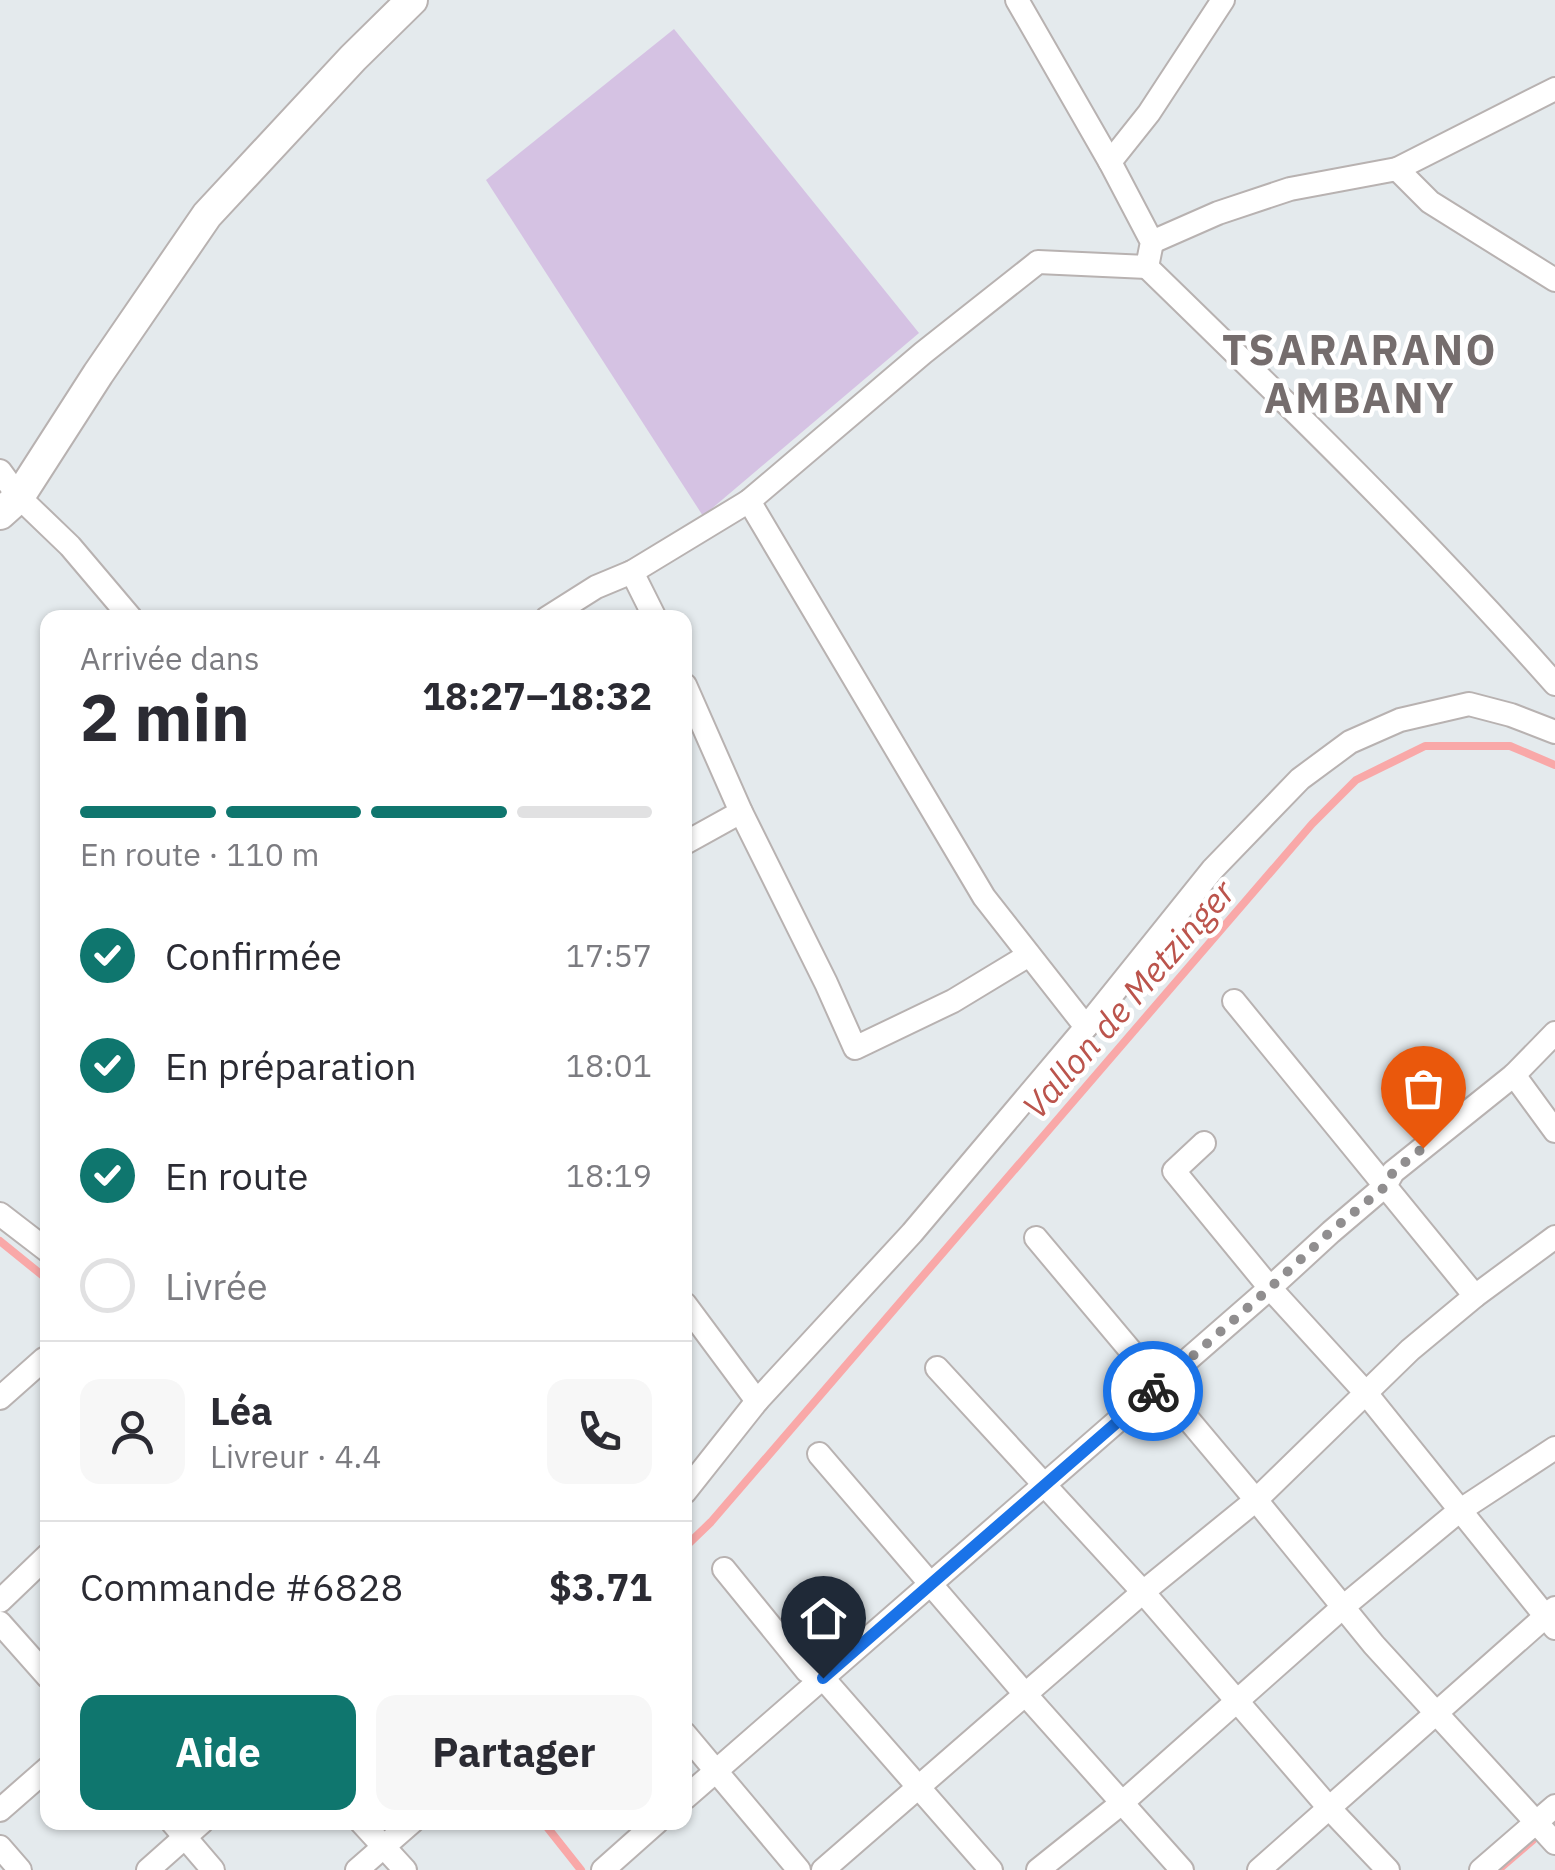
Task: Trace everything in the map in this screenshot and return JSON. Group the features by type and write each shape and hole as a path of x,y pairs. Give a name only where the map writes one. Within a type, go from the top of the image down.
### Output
{"street":[{"path":"9,505 207,215 412,0"},
{"path":"1017,0 1152,242 1147,268"},
{"path":"1110,162 1149,113 1224,0"},
{"path":"1152,242 1218,212 1290,189 1397,169 1555,89"},
{"path":"1397,169 1430,202 1555,280"},
{"path":"560,610 596,587 632,572 749,501 923,353 1038,262 1147,268 1476,595 1555,684"},
{"path":"0,471 9,505 70,546 124,610"},
{"path":"749,501 984,896 1086,1027"},
{"path":"632,572 651,610"},
{"path":"692,701 741,812 856,1048 952,1001 1029,955"},
{"path":"692,1483 758,1401 912,1233 1214,869 1300,780 1350,742 1400,720 1469,704 1555,732"},
{"path":"692,840 741,812"},
{"path":"1234,1001 1475,1296"},
{"path":"692,1792 1386,1186 1393,1172 1514,1075 1555,1033"},
{"path":"1514,1075 1555,1131"},
{"path":"1204,1144 1174,1171 1270,1288 1365,1392 1459,1511 1551,1617 1259,1870"},
{"path":"0,1214 40,1246"},
{"path":"823,1870 1143,1592 1256,1500 1410,1350 1555,1237"},
{"path":"1036,1238 1374,1645 1555,1843"},
{"path":"692,1313 758,1401"},
{"path":"0,1398 40,1362"},
{"path":"937,1368 1143,1592 1388,1870"},
{"path":"1038,1870 1123,1802 1459,1511 1555,1448"},
{"path":"818,1454 1182,1870"},
{"path":"0,1600 40,1563"},
{"path":"724,1569 807,1671 823,1678 992,1870"},
{"path":"0,1623 40,1667"},
{"path":"692,1742 799,1870"},
{"path":"0,1810 40,1775"},
{"path":"1481,1870 1555,1806"},
{"path":"148,1870 184,1830"},
{"path":"187,1830 213,1870"},
{"path":"367,1830 404,1870"},
{"path":"358,1870 403,1830"},
{"path":"603,1870 649,1830"},
{"path":"0,1848 20,1870"}],"shaded area":[{"path":"674,29 919,333 703,516 486,180"}],"waterway":[{"name":"Vallon de Metzinger","path":"692,1540 1312,824 1356,780 1425,746 1510,746 1555,765"},
{"name":"Vallon de Metzinger","path":"0,1241 40,1274"},
{"path":"549,1830 581,1870"},
{"path":"1498,1870 1533,1840"}],"way so far":[{"path":"1153,1391 1386,1186 1393,1172 1423,1148"}],"district":[{"name":"TSARARANO AMBANY","path":"1360,373"}],"route":[{"path":"823,1678 1153,1391"}]}
